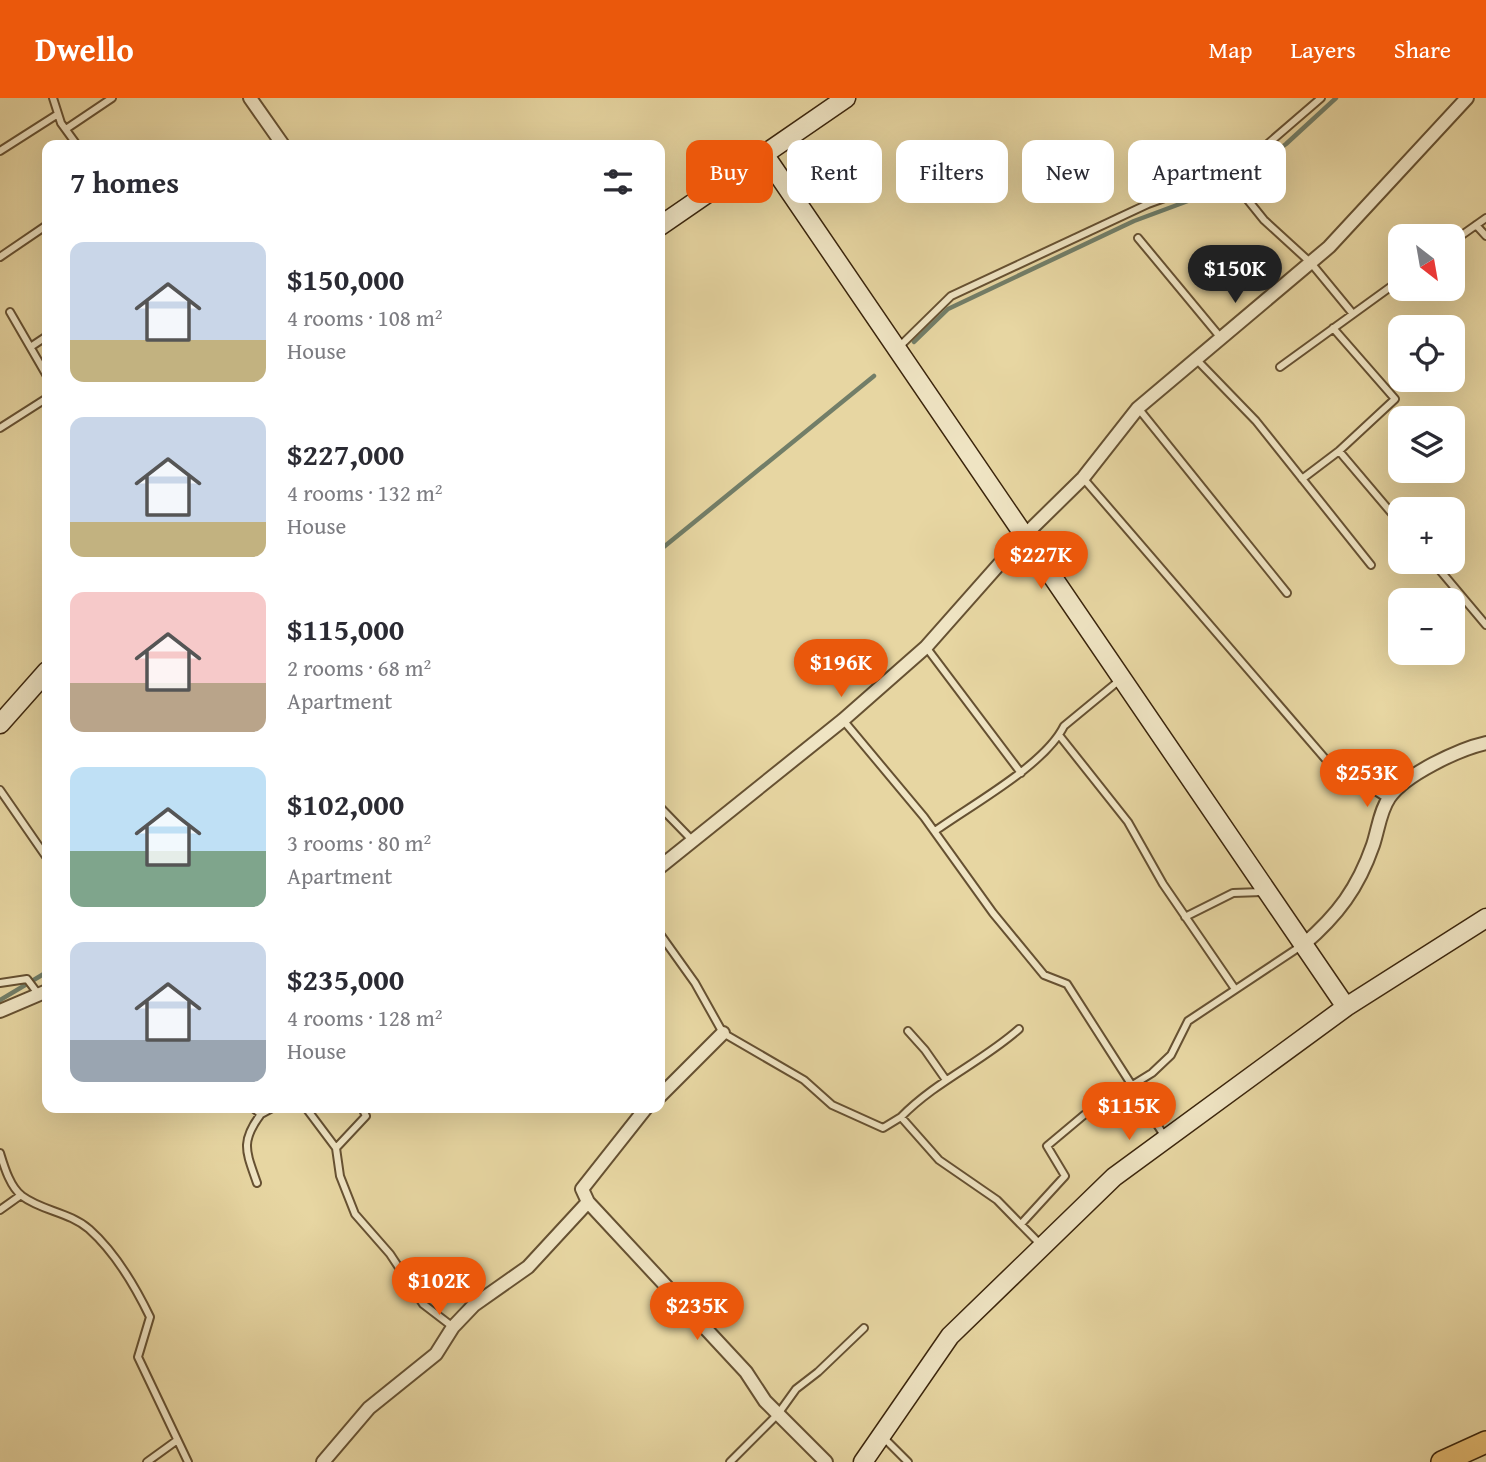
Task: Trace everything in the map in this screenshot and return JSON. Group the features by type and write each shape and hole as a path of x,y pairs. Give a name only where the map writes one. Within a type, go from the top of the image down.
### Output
{"highway":[{"path":"1442,1462 1486,1442"}],"street":[{"path":"250,98 279,140"},
{"path":"773,148 846,98"},
{"path":"665,863 844,720 926,647 1026,534 1083,478 1138,408 1311,263 1467,98"},
{"path":"773,167 1026,534 1346,1007"},
{"path":"665,223 693,203"},
{"path":"0,724 42,677"},
{"path":"1303,945 1332,921 1361,877 1388,799 1408,779 1473,746 1486,743"},
{"path":"863,1462 950,1335 1114,1177 1346,1007 1486,918"},
{"path":"0,1011 42,993"},
{"path":"665,1091 723,1032"},
{"path":"642,1113 582,1189 588,1202 746,1371 778,1414 825,1462"},
{"path":"330,1459 369,1408 436,1354 453,1327 474,1305 528,1267 588,1202"}],"lane":[{"path":"53,98 58,114 73,140"},
{"path":"66,130 112,98"},
{"path":"898,348 951,296 1148,204 1234,173 1321,98"},
{"path":"0,151 58,114"},
{"path":"1250,203 1264,220 1311,263 1353,314"},
{"path":"1465,233 1486,218"},
{"path":"1476,225 1486,236"},
{"path":"0,257 42,228"},
{"path":"1138,237 1221,338"},
{"path":"1280,367 1388,289"},
{"path":"10,312 42,366"},
{"path":"1303,479 1339,451 1395,398 1333,328"},
{"path":"32,346 42,339"},
{"path":"1196,359 1256,421 1371,565"},
{"path":"0,428 42,401"},
{"path":"1138,408 1287,593"},
{"path":"1339,451 1388,509"},
{"path":"1083,478 1328,762 1388,799"},
{"path":"1443,574 1486,625"},
{"path":"926,647 1021,773"},
{"path":"934,831 1021,773 1059,735 1064,726 1123,677"},
{"path":"844,720 934,831 993,914 1044,975 1067,984 1166,1139"},
{"path":"1059,735 1128,822 1185,917 1236,989"},
{"path":"0,790 42,851"},
{"path":"665,812 692,841"},
{"path":"1185,917 1233,893 1268,892"},
{"path":"665,941 695,983 723,1032 804,1080 832,1105 883,1128 901,1117 923,1094 1019,1029"},
{"path":"1022,1223 1065,1176 1047,1146 1084,1115 1152,1073 1171,1055 1188,1021 1303,945"},
{"path":"0,983 27,979 42,992"},
{"path":"908,1031 925,1049 946,1080"},
{"path":"310,1113 336,1148 340,1176 355,1214 390,1254 424,1304 453,1327"},
{"path":"336,1148 366,1116 364,1113"},
{"path":"257,1183 245,1150 248,1131 261,1114"},
{"path":"901,1117 939,1160 996,1200 1022,1223 1042,1246"},
{"path":"0,1153 6,1171 21,1195 75,1218 92,1231 132,1281 150,1317 138,1357 188,1462"},
{"path":"0,1210 21,1195"},
{"path":"730,1462 778,1414 796,1389 864,1328"},
{"path":"880,1434 908,1462"},
{"path":"147,1462 176,1441"}],"waterway":[{"path":"914,342 948,309 1134,221 1231,185 1286,144 1336,98"},
{"path":"665,546 874,376"},
{"path":"0,1000 42,975"}]}
